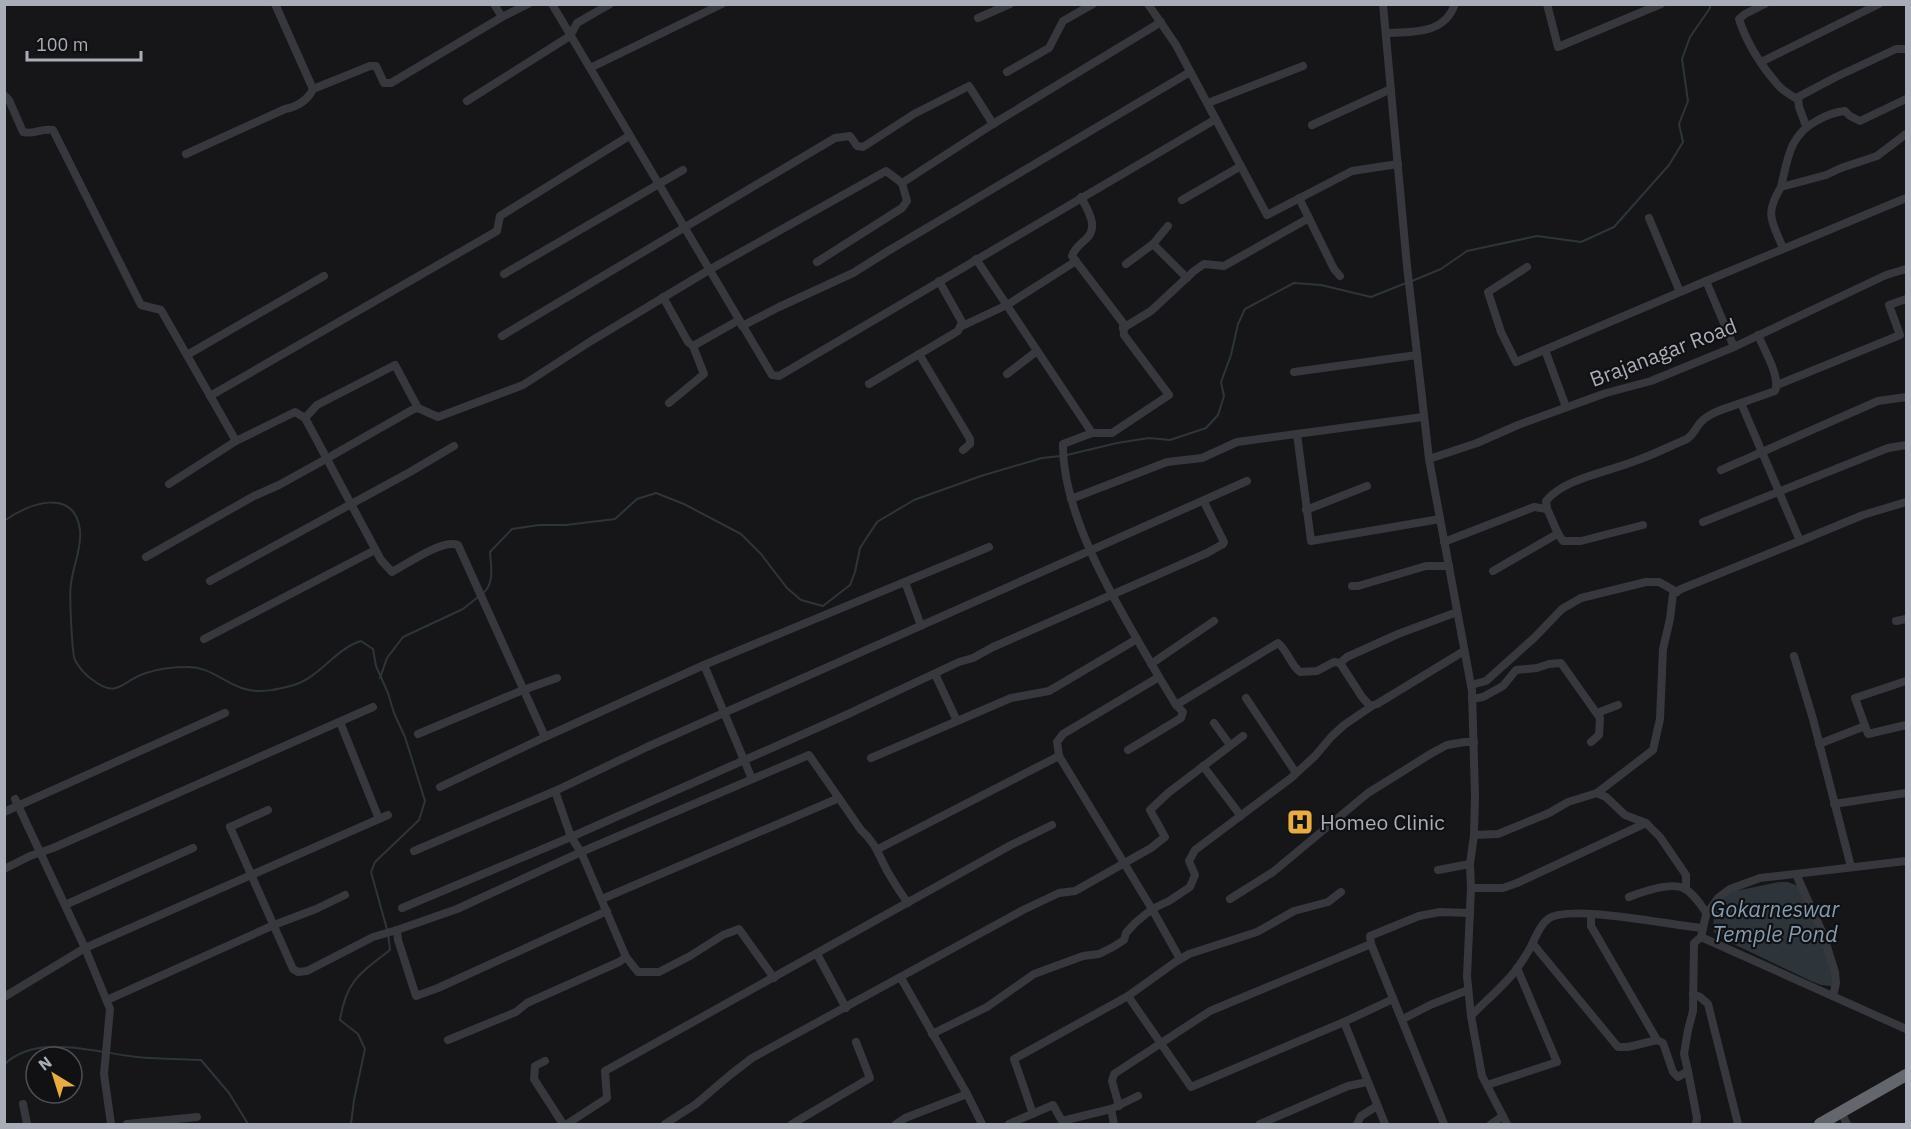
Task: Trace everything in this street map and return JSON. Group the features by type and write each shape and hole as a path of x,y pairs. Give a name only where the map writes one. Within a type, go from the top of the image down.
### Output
{"highway":[{"path":"1820,1125 1906,1075"}],"street":[{"path":"275,4 313,89"},
{"path":"495,4 502,17"},
{"path":"186,154 285,109 293,108 310,96 313,89 370,66 376,66 384,83 391,83 528,4"},
{"path":"552,4 772,375 778,376 1216,119"},
{"path":"467,101 570,35 577,23 610,4"},
{"path":"590,68 722,4"},
{"path":"978,18 1010,4"},
{"path":"1007,72 1049,48 1063,21 1093,4"},
{"path":"1148,4 1208,103 1267,215 1352,171 1382,165 1398,165"},
{"path":"1383,4 1423,417 1471,685 1474,742 1474,835 1470,864 1467,976 1471,1016 1482,1076 1505,1120 1491,1125"},
{"path":"1386,33 1423,32 1436,27 1446,20 1455,4"},
{"path":"1547,4 1558,47 1661,4"},
{"path":"1765,4 1739,19 1743,31 1779,87 1797,99 1806,126"},
{"path":"1761,62 1879,4"},
{"path":"902,183 993,124 1161,22"},
{"path":"1797,99 1836,77 1896,50 1906,49"},
{"path":"1208,103 1303,66"},
{"path":"693,346 853,273 1190,72"},
{"path":"502,336 835,138 850,136 857,146 863,147 914,114 969,86 993,124"},
{"path":"1312,124 1391,89"},
{"path":"4,95 9,100 23,132 30,134 44,129 53,130 141,305 161,310 236,441"},
{"path":"1783,248 1770,215 1771,207 1781,187 1788,156 1798,135 1806,126 1835,112 1845,111 1860,121 1906,99"},
{"path":"1781,187 1826,175 1877,156 1906,134"},
{"path":"210,396 497,231 500,216 629,136"},
{"path":"1182,200 1241,166"},
{"path":"504,274 683,170"},
{"path":"305,418 316,405 395,365 418,408 438,417 523,385 663,297 886,171 902,183 907,201 902,208 817,262"},
{"path":"1081,197 1092,217 1092,230 1090,235 1075,249 1072,256 1123,323 1124,335 1169,395 1112,433 1092,433 1063,444 1063,462 1071,499 1091,552 1151,664 1176,705 1183,712 1181,718 1128,750"},
{"path":"1299,198 1334,269 1340,276"},
{"path":"1527,267 1488,292 1501,332 1516,362 1906,198"},
{"path":"1123,328 1151,311 1204,264 1224,266 1309,218"},
{"path":"1649,218 1680,292"},
{"path":"1126,264 1153,244 1168,226"},
{"path":"1153,244 1188,279"},
{"path":"976,259 1092,433"},
{"path":"960,327 1006,305 1076,261"},
{"name":"Brajanagar Road","path":"1429,459 1477,443 1566,407 1627,386 1651,381 1734,347 1886,275 1906,269"},
{"path":"187,355 324,276"},
{"path":"869,384 958,331 962,322 939,281"},
{"path":"1706,281 1734,347"},
{"path":"663,297 688,342 693,346 704,374 669,403"},
{"path":"1777,385 1900,335 1889,305 1906,299"},
{"path":"1643,525 1574,542 1563,540 1557,534 1546,501 1556,492 1592,475 1633,462 1687,439 1710,415 1774,391 1777,385 1775,375 1758,336"},
{"path":"1545,350 1566,407"},
{"path":"1006,374 1037,351"},
{"path":"919,354 970,439 970,444 963,450"},
{"path":"1294,372 1417,356"},
{"path":"1721,470 1878,401 1906,397"},
{"path":"1741,403 1800,541"},
{"path":"146,557 418,408"},
{"path":"169,484 236,441 295,412 305,418 375,550 392,572 439,546 452,542 458,544 545,737"},
{"path":"1071,499 1167,462 1202,458 1237,442 1423,417"},
{"path":"1297,434 1311,542 1440,519"},
{"path":"1703,522 1888,448 1906,445"},
{"path":"210,581 454,446"},
{"path":"414,851 555,791 724,713 1247,482"},
{"path":"1306,510 1367,486"},
{"path":"402,908 571,837 959,662 973,658 993,647 1113,596 1223,544 1221,535 1204,502"},
{"path":"1474,835 1498,834 1549,813 1568,801 1597,793 1653,750 1660,719 1663,649 1673,594 1863,515 1906,502"},
{"path":"1444,542 1534,507 1547,509"},
{"path":"1493,571 1557,534"},
{"path":"440,787 704,665 989,548"},
{"path":"204,639 375,550"},
{"path":"1352,586 1426,566 1449,566"},
{"path":"905,582 921,626"},
{"path":"1471,685 1486,681 1562,609 1581,598 1646,582 1659,582 1677,592"},
{"path":"1340,663 1347,657 1388,639 1457,612"},
{"path":"1896,621 1906,619"},
{"path":"1151,664 1214,621"},
{"path":"871,759 1011,698 1049,691 1137,639"},
{"path":"1176,705 1278,643 1300,672 1317,671 1334,662 1340,663 1362,697 1371,706"},
{"path":"932,1034 987,1007 1034,974 1083,956 1099,954 1124,940 1126,933 1135,923 1152,909 1190,887 1195,875 1189,861 1195,850 1296,773 1344,725 1371,706 1377,705 1464,651"},
{"path":"1794,656 1851,867"},
{"path":"1472,699 1483,697 1503,686 1516,670 1558,663 1566,668 1600,718 1599,735 1592,742"},
{"path":"704,665 752,779"},
{"path":"935,674 957,721"},
{"path":"1159,677 1063,734 1058,742 1059,756 1125,862 1180,959"},
{"path":"418,734 557,678"},
{"path":"1906,681 1855,698 1868,734 1906,725"},
{"path":"1246,698 1296,773"},
{"path":"1597,713 1618,705"},
{"path":"4,869 373,707"},
{"path":"4,812 17,802 225,713"},
{"path":"340,722 379,819"},
{"path":"1214,723 1230,745"},
{"path":"1819,744 1865,726"},
{"path":"665,1125 696,1104 752,1058 1023,910 1059,893 1075,891 1151,848 1165,837 1150,810 1168,793 1243,736"},
{"path":"1230,899 1273,872 1368,793 1447,745 1474,742"},
{"path":"268,810 230,827 293,969 298,972 307,972 373,937 457,909 581,852 809,755 861,830 878,849 889,874 908,903"},
{"path":"878,849 1059,756"},
{"path":"1203,766 1241,816"},
{"path":"555,791 571,837 581,852 626,957 638,972 659,972 723,935 739,929 774,978"},
{"path":"1597,793 1606,797 1625,815 1646,823 1660,837 1686,875 1686,889"},
{"path":"1834,804 1906,793"},
{"path":"602,898 839,798"},
{"path":"17,802 86,948 110,1009 104,1074 111,1125"},
{"path":"4,997 86,948 388,815"},
{"path":"1471,888 1503,888 1517,883 1646,823"},
{"path":"567,1125 608,1098 605,1071 1011,845 1052,825"},
{"path":"65,904 193,848"},
{"path":"1696,1125 1697,1118 1684,1054 1693,1011 1694,943 1702,933 1707,914 1718,898 1730,889 1760,878 1906,861"},
{"path":"1437,870 1470,864"},
{"path":"1796,874 1823,933 1835,972 1836,983 1833,996"},
{"path":"1629,897 1648,889 1679,886 1686,889 1707,914"},
{"path":"1033,1114 1014,1059 1128,996 1189,954 1257,932 1294,912 1328,902 1341,892"},
{"path":"107,1000 345,895"},
{"path":"397,930 398,940 416,996 607,910"},
{"path":"1444,1125 1371,944 1370,936 1419,916 1440,912 1470,913"},
{"path":"1471,1016 1505,984 1533,944 1546,920 1564,913 1591,914 1702,933 1906,1029"},
{"path":"1591,914 1592,926 1657,1040 1663,1043 1673,1072 1678,1077 1688,1071"},
{"path":"1114,1125 1112,1076 1210,1011 1371,944"},
{"path":"1533,944 1618,1047 1657,1040"},
{"path":"817,954 846,1008"},
{"path":"448,1040 516,1012 527,1003 620,962 626,957"},
{"path":"1487,1085 1557,1062 1556,1055 1517,968"},
{"path":"901,978 967,1094 982,1125"},
{"path":"1403,1019 1468,990"},
{"path":"1692,994 1708,1004 1738,1125"},
{"path":"1128,996 1191,1087 1394,999"},
{"path":"1344,1022 1384,1125"},
{"path":"792,1125 870,1078 856,1042"},
{"path":"545,1061 534,1066 534,1079 562,1125"},
{"path":"1260,1125 1348,1086 1368,1082"},
{"path":"896,1125 905,1118 967,1094"},
{"path":"1009,1125 1053,1104 1062,1121 1115,1107 1138,1096"},
{"path":"23,1104 27,1125"},
{"path":"1357,1125 1361,1116 1377,1106"},
{"path":"1841,1112 1847,1125"},
{"path":"127,1125 197,1118"}],"water":[{"name":"Gokarneswar Temple Pond","path":"1788,882 1798,886 1819,926 1833,975 1832,986 1811,981 1717,936 1713,930 1714,915 1721,898 1735,891"}],"waterway":[{"path":"1412,281 1441,269 1467,251 1537,236 1581,242 1614,227 1669,165 1683,142 1679,124 1688,101 1682,59 1690,37 1710,8 1710,4"},
{"path":"1067,455 1149,438 1170,440 1206,428 1218,415 1224,396 1221,382 1231,355 1238,324 1245,309 1294,283 1321,285 1371,297 1406,283"},
{"path":"482,594 491,580 490,552 512,529 615,519 637,499 656,493 684,504 741,534 761,554 787,588 801,600 823,606 850,585 860,548 877,522 914,500 981,476 1042,458 1061,456"},
{"path":"4,521 25,509 48,503 59,503 69,508 76,516 80,530 79,550 70,589 74,655 76,662 86,674 107,688 114,689 137,676 166,668 195,667 245,689 270,690 303,681 343,650 361,641 373,649 376,666 405,737 425,801 419,820 375,862 371,872 388,933 390,950 356,979 346,996 340,1020 358,1034 365,1049 351,1124"},
{"path":"380,678 387,658 403,637 463,609 478,597"},
{"path":"4,1065 17,1055 33,1049 50,1047 86,1049 137,1057 201,1060 229,1093 248,1124"}],"place":[{"name":"Homeo Clinic","path":"1300,822"}]}
